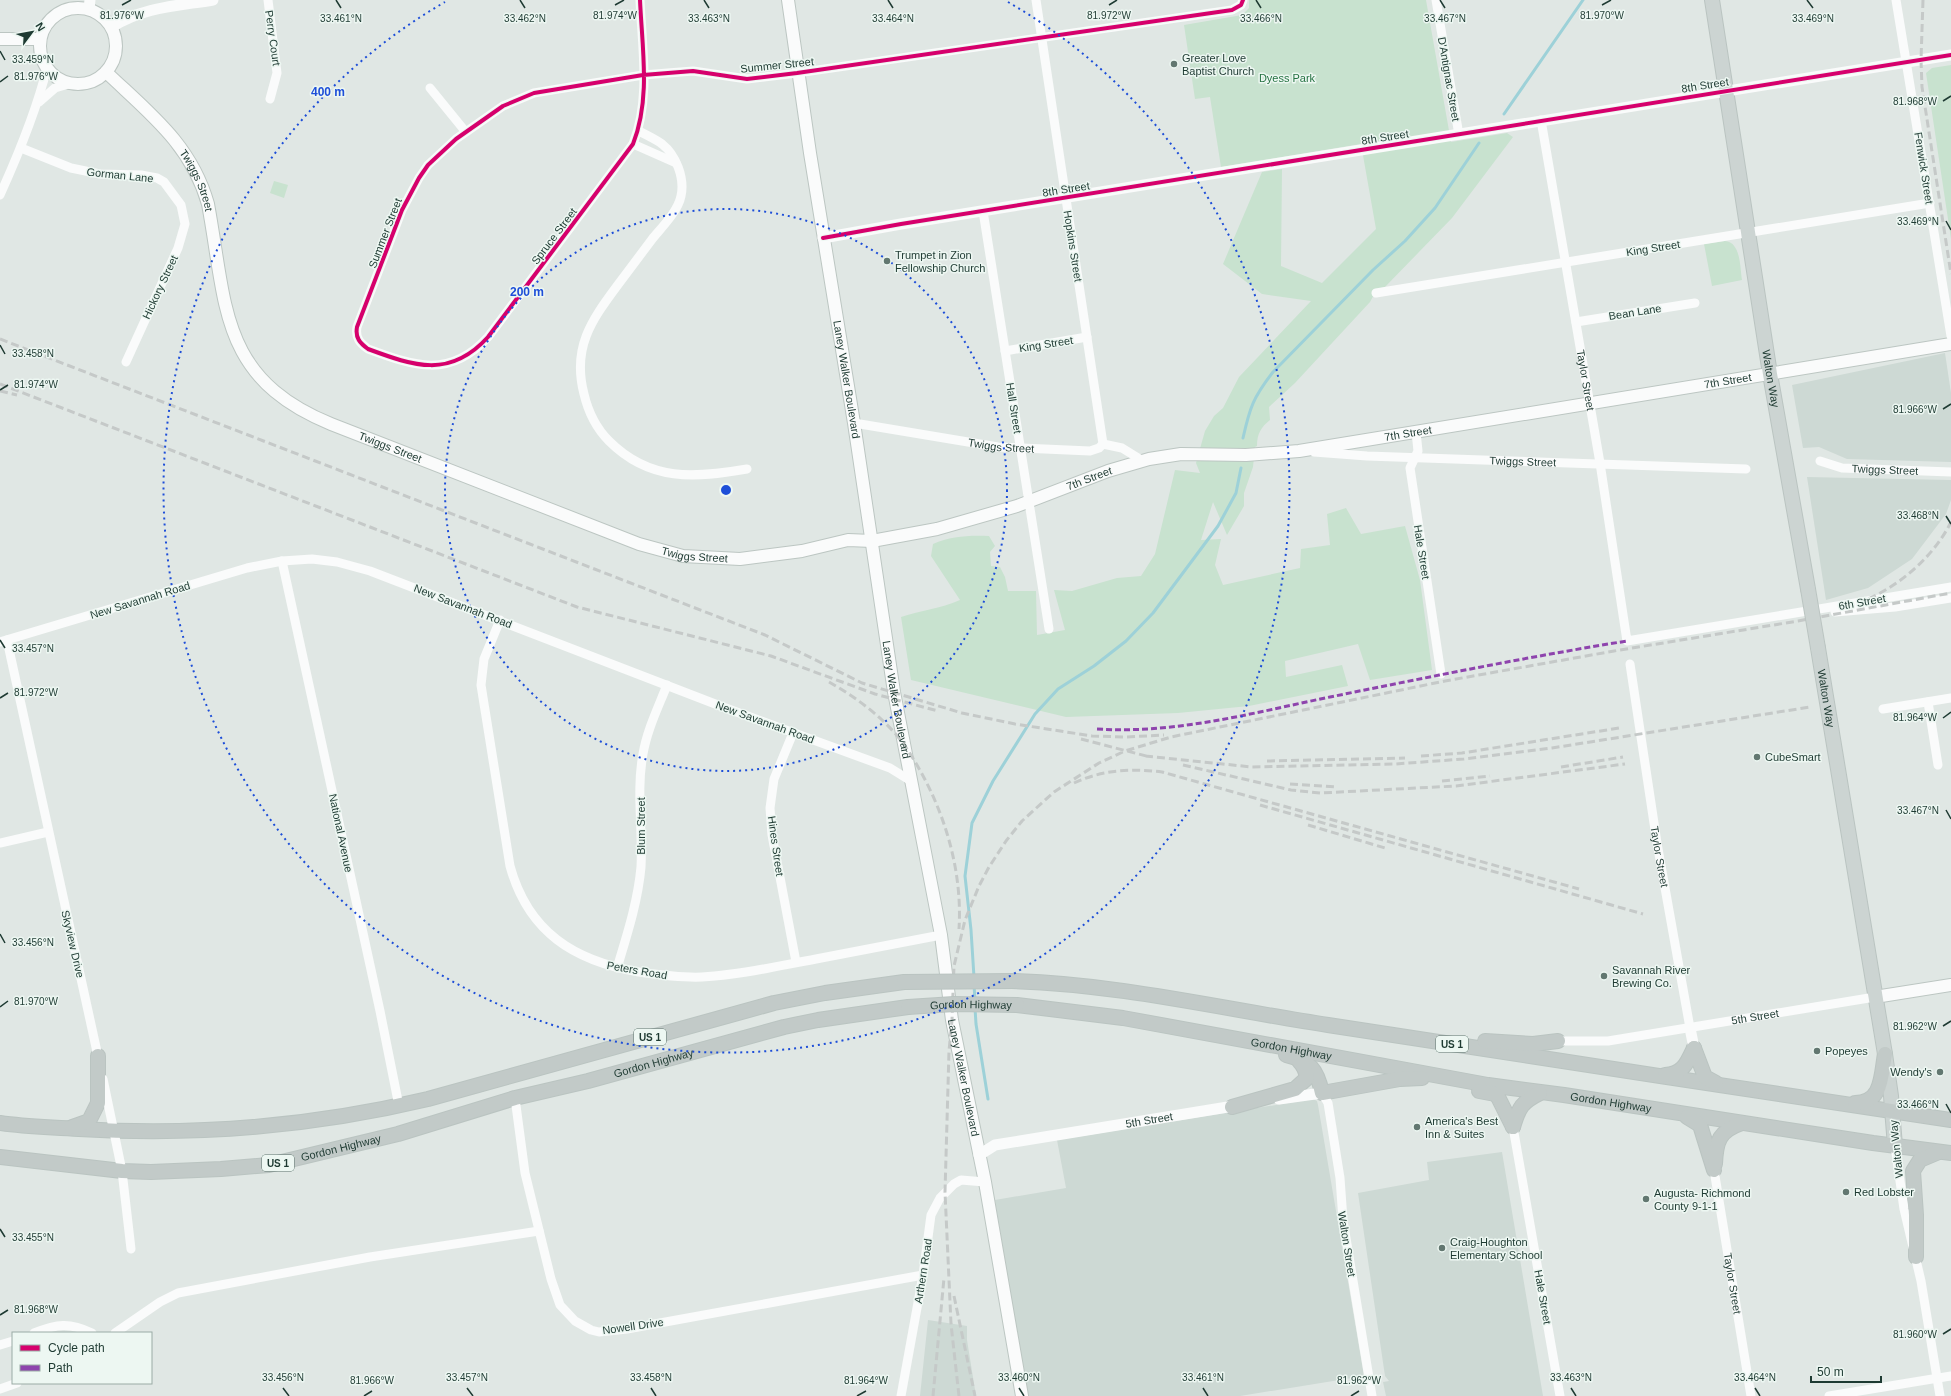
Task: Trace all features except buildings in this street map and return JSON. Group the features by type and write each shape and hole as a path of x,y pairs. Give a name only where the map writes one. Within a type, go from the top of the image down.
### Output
{"highway":[{"name":"US 1","path":"0,1123 113,1131 188,1131 290,1123 399,1106 774,1003 825,993 904,982 1012,981 1039,982 1125,992 1411,1038 1951,1120"},
{"name":"Gordon Highway","path":"0,1157 122,1171 192,1171 269,1165 398,1134 515,1098 588,1081 784,1027 818,1020 908,1007 954,1004 1017,1005 1123,1018 1540,1093 1564,1095 1895,1146 1946,1152"},
{"path":"1056,1009 1129,1026 1296,1058 1311,1067 1316,1072 1322,1093 1400,1080 1439,1076"},
{"path":"1411,1038 1533,1044 1558,1041"},
{"path":"1657,1076 1673,1075 1682,1070 1694,1048"},
{"path":"1694,1048 1705,1077 1724,1086"},
{"path":"1844,1104 1863,1103 1873,1098 1879,1088 1885,1054"},
{"path":"68,1128 89,1121 96,1108 99,1098 98,1056"},
{"path":"1232,1106 1295,1090 1307,1078 1304,1067 1296,1058"},
{"path":"1388,1066 1437,1083 1495,1094 1504,1106 1513,1127"},
{"path":"1513,1127 1521,1105 1529,1098 1540,1093"},
{"path":"1681,1114 1700,1125 1714,1170"},
{"path":"1714,1170 1716,1147 1719,1139 1727,1130 1742,1123"},
{"path":"1916,1257 1913,1171 1920,1160 1946,1152"}],"main road":[{"name":"Laney Walker Boulevard","path":"788,0 823,238 854,423 894,692 941,935 952,1020 985,1182 1022,1396"},
{"name":"Walton Way","path":"1712,0 1770,374 1818,648 1885,1054 1895,1146"},
{"path":"89,4 112,27 116,38 116,50 113,62 106,72 96,80 84,84 62,80 47,68 42,59 40,39 44,27 52,17 63,10 89,4"},
{"path":"0,39 40,39"},
{"name":"Twiggs Street","path":"106,72 168,130 192,163 204,189 208,204 225,303 234,336 245,357 260,378 284,400 304,413 639,544 672,554 699,558 740,559 802,551 848,540 872,541"},
{"name":"7th Street","path":"872,541 937,529 1028,502 1108,471 1143,461 1181,454 1232,455 1299,451 1951,344"},
{"name":"5th Street","path":"1875,997 1951,984"}],"street":[{"path":"112,27 127,17 143,12 214,0"},
{"name":"Perry Court","path":"268,0 277,73 270,99"},
{"name":"Spruce Street","path":"358,339 368,349 411,364 443,364 461,359 470,354 488,337 633,144 639,130 643,106 640,0"},
{"name":"Hopkins Street","path":"1036,0 1103,444"},
{"name":"D'Antignac Street","path":"1436,0 1463,134"},
{"name":"Fenwick Street","path":"1896,0 1951,336"},
{"name":"Summer Street","path":"358,339 357,327 408,198 428,165 465,131 503,106 534,93 643,76 693,71 747,79 798,73 1232,10 1242,2"},
{"name":"8th Street","path":"823,238 1542,120 1951,55"},
{"path":"0,195 21,148 38,102 47,68"},
{"path":"38,102 55,88 72,83"},
{"path":"430,88 465,131"},
{"name":"Taylor Street","path":"1542,120 1600,463 1627,642"},
{"path":"639,130 661,144 670,152 676,164 682,187 678,205 590,325 580,360 582,386 591,414 603,434 622,452 636,461 655,470 693,476 716,474 747,468"},
{"path":"633,144 676,164"},
{"name":"Gorman Lane","path":"21,148 70,168 100,174 141,175 157,178 164,182 178,200 183,210"},
{"name":"King Street","path":"1376,294 1930,203"},
{"name":"Hickory Street","path":"126,362 178,248 185,224 183,210"},
{"name":"Hall Street","path":"982,212 1049,629"},
{"name":"Bean Lane","path":"1576,322 1695,302"},
{"name":"King Street","path":"1005,351 1087,337"},
{"name":"Twiggs Street","path":"854,423 998,447 1020,449 1090,451 1099,448 1103,444"},
{"name":"Hale Street","path":"1416,432 1418,451 1410,468 1441,674"},
{"path":"1103,444 1122,448 1143,461"},
{"name":"Twiggs Street","path":"1299,451 1415,458 1746,469"},
{"name":"Twiggs Street","path":"1820,461 1842,468 1951,472"},
{"name":"New Savannah Road","path":"4,641 247,568 282,561 324,560 351,565 500,620 792,733 890,768 911,780"},
{"name":"National Avenue","path":"282,561 399,1106"},
{"name":"6th Street","path":"1627,642 1951,587"},
{"name":"6th Street","path":"1773,618 1895,607 1951,598"},
{"name":"Peters Road","path":"500,620 484,659 481,685 510,866 516,886 530,911 551,935 578,954 618,968 670,976 691,977 729,974 941,935"},
{"name":"Skyview Drive","path":"4,641 98,1056 122,1171 131,1249"},
{"name":"Taylor Street","path":"1630,664 1657,843 1694,1048"},
{"name":"Blum Street","path":"618,968 634,909 641,868 641,771 646,737 667,685"},
{"path":"1883,709 1951,698"},
{"path":"1928,702 1938,765"},
{"name":"Hines Street","path":"792,733 774,779 770,808 772,834 796,962"},
{"path":"0,843 48,832"},
{"name":"5th Street","path":"1558,1041 1608,1041 1875,997"},
{"name":"5th Street","path":"979,1154 995,1145 1232,1106 1322,1093"},
{"name":"Walton Street","path":"1322,1093 1328,1103 1340,1178 1341,1207 1372,1396"},
{"name":"Nowell Drive","path":"515,1098 525,1173 551,1279 560,1305 575,1321 584,1327 600,1332 627,1329 923,1275"},
{"name":"Hale Street","path":"1513,1127 1560,1396"},
{"name":"Walton Way","path":"1895,1146 1904,1209 1916,1257 1940,1396"},
{"name":"Taylor Street","path":"1714,1170 1751,1396"},
{"name":"Arthern Road","path":"901,1396 923,1275 932,1215 940,1198 954,1184 961,1180 985,1182"},
{"path":"117,1332 160,1302 178,1293 370,1257 539,1231"},
{"path":"37,1332 51,1327 76,1326 90,1332"},
{"path":"0,1345 12,1341"},
{"path":"1829,1396 1951,1376"},
{"path":"0,1389 14,1384"}],"shaded area":[{"path":"1945,353 1951,393 1951,462 1847,459 1819,447 1803,448 1792,385"},
{"path":"1807,477 1951,480 1951,500 1946,514 1912,559 1868,588 1826,600"},
{"path":"1313,1099 1317,1101 1318,1105 1364,1376 1240,1396 1027,1396 995,1200 1066,1188 1057,1140"},
{"name":"Craig-Houghton Elementary School","path":"1502,1152 1543,1396 1386,1396 1383,1382 1389,1381 1385,1376 1358,1193 1429,1180 1427,1162"},
{"path":"928,1320 967,1326 967,1340 976,1396 920,1396"}],"green space":[{"name":"Dyess Park","path":"1249,0 1426,0 1451,142 1507,133 1513,137 1452,218 1385,287 1377,289 1370,302 1295,383 1269,407 1270,420 1262,428 1259,434 1257,446 1255,447 1253,467 1244,493 1244,506 1227,535 1213,502 1201,540 1221,539 1215,565 1223,585 1300,568 1301,549 1330,545 1327,514 1346,508 1361,534 1405,526 1420,580 1432,670 1370,680 1358,644 1285,661 1286,677 1342,665 1348,686 1249,706 1178,713 1066,717 911,680 901,617 960,600 931,556 933,544 947,539 961,537 989,536 995,546 990,552 991,566 1000,567 1005,577 1008,591 1036,591 1037,635 1065,630 1054,590 1072,591 1117,578 1141,576 1155,554 1175,470 1200,473 1196,463 1205,431 1214,416 1223,408 1239,377 1311,301 1262,294 1223,264 1262,172 1282,169 1281,266 1322,283 1376,229 1361,144 1221,167 1210,97 1195,99 1184,25 1242,15 1249,8"},
{"path":"1951,65 1951,239 1926,73 1932,68"},
{"path":"274,181 288,185 284,198 270,193"},
{"path":"1725,241 1730,242 1737,251 1742,280 1712,286 1704,244"}],"waterway":[{"path":"1504,114 1583,0"},
{"path":"1243,438 1253,403 1273,372 1373,270 1405,241 1435,208 1479,143"},
{"path":"974,977 965,876 972,823 993,781 1035,714 1058,689 1094,666 1126,641 1153,613 1218,526 1236,493 1241,468"},
{"path":"974,984 975,1001"},
{"path":"975,1008 976,1024 988,1099"}],"railway":[{"path":"1923,0 1921,60 1922,87 1951,274"},
{"path":"0,339 765,635 862,683 962,713 1015,724 1092,736 1127,737 1164,735"},
{"path":"0,384 577,607 771,656 875,694 938,711"},
{"path":"0,391 17,395"},
{"path":"1846,607 1862,602 1878,594 1907,575 1943,537 1951,522"},
{"path":"959,1396 951,1324 945,1192 949,1051 954,966 965,920 979,886 989,867 1006,841 1022,821 1054,792 1099,763 1125,751 1171,737 1445,681 1614,651 1798,621 1951,593"},
{"path":"829,682 860,702 880,718 905,746 918,766 939,810 947,833 957,881 959,929"},
{"path":"1145,756 1252,767 1395,764 1464,759 1552,748 1810,707"},
{"path":"1421,756 1462,753 1619,728"},
{"path":"1081,739 1150,757"},
{"path":"1561,767 1623,757"},
{"path":"1267,761 1405,758"},
{"path":"1183,765 1291,790 1320,793 1456,786 1625,764"},
{"path":"1074,783 1095,775 1117,771 1139,770 1162,772 1579,889"},
{"path":"1442,781 1490,776"},
{"path":"1290,784 1336,787"},
{"path":"1260,805 1643,914"},
{"path":"1308,825 1385,848"},
{"path":"933,1396 944,1278"},
{"path":"954,1296 975,1396"}],"marked path":[{"path":"1097,729 1127,730 1214,721 1478,668 1627,641"}],"cycle path":[{"path":"640,0 644,73 644,91 639,127 633,144 488,337 474,350 460,359 445,364 416,364 385,355 365,347 357,337 357,327 402,210 419,178 428,165 456,139 503,106 534,93 643,75 693,71 747,79 797,73 1232,10 1241,5 1243,0"},
{"path":"823,238 901,224 1951,55"}],"place":[{"name":"Greater Love Baptist Church","path":"1174,64"},
{"name":"Trumpet in Zion Fellowship Church","path":"887,261"},
{"name":"CubeSmart","path":"1757,757"},
{"name":"Savannah River Brewing Co.","path":"1604,976"},
{"name":"Popeyes","path":"1817,1051"},
{"name":"Wendy's","path":"1940,1072"},
{"name":"America's Best Inn & Suites","path":"1417,1127"},
{"name":"Red Lobster","path":"1846,1192"},
{"name":"Augusta- Richmond County 9-1-1","path":"1646,1199"},
{"name":"Craig-Houghton Elementary School","path":"1442,1248"}]}
